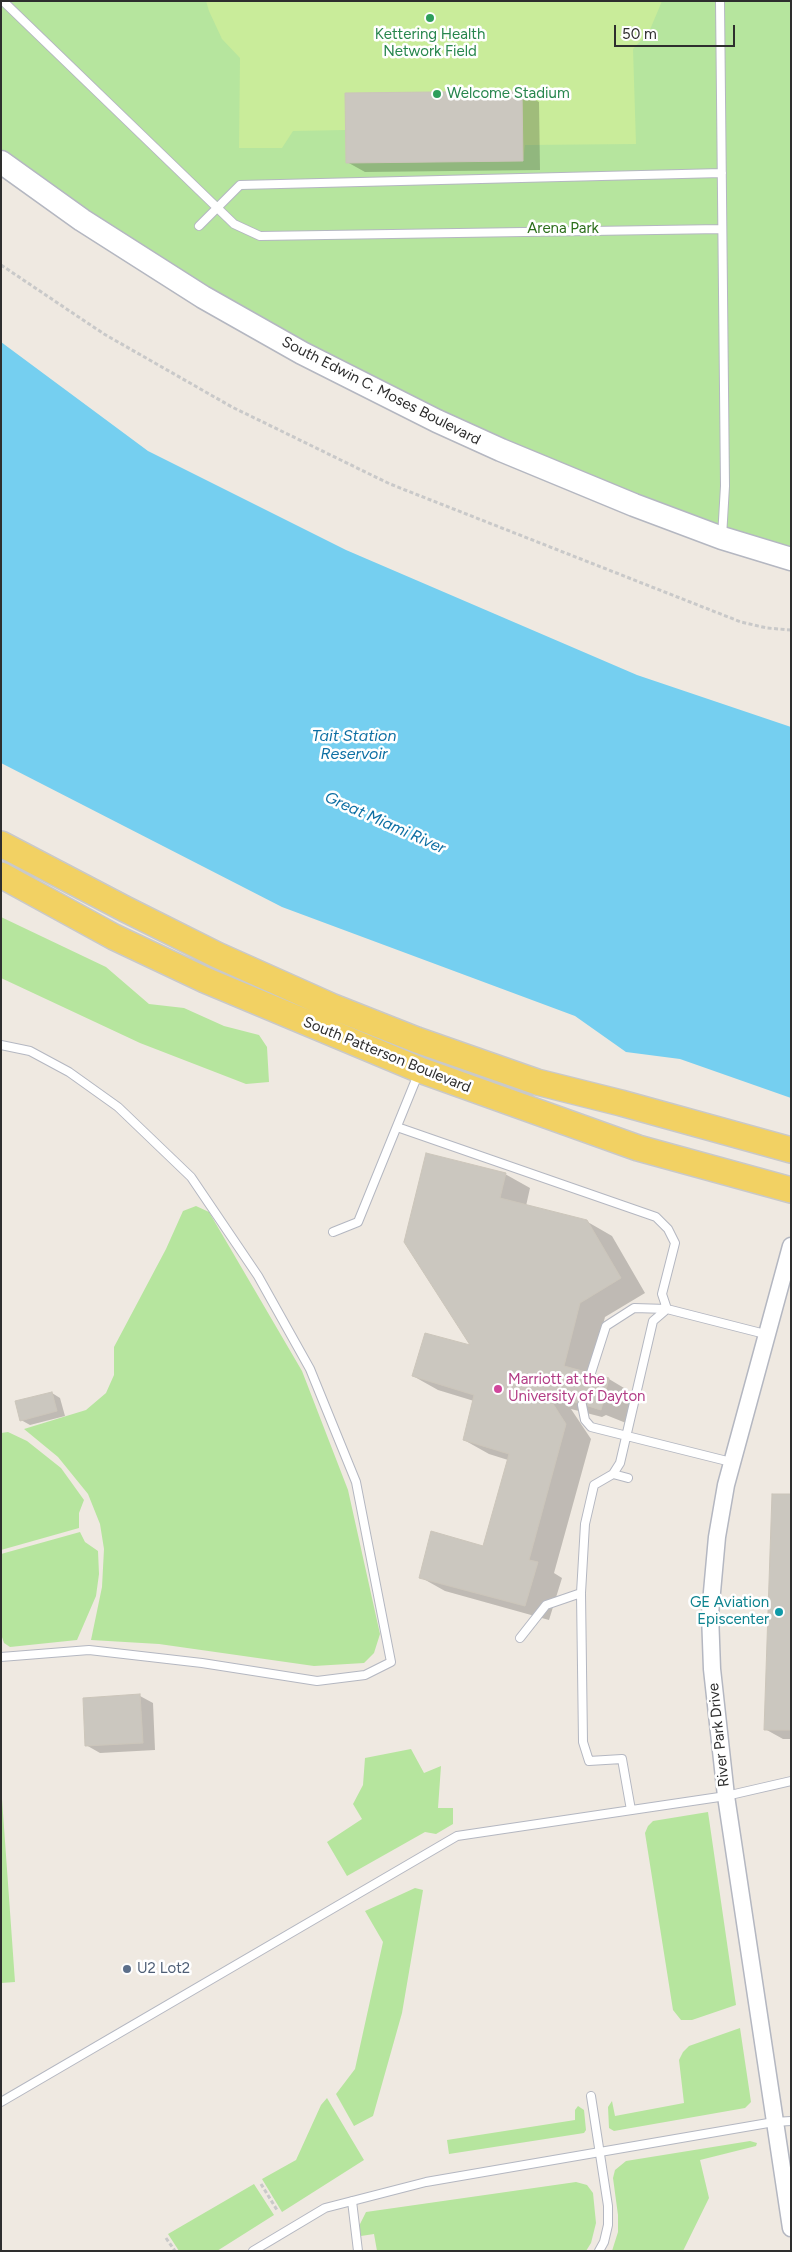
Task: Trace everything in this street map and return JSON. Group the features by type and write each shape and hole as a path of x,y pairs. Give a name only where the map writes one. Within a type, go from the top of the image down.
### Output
{"main road":[{"name":"South Edwin C. Moses Boulevard","path":"1,162 82,220 203,297 302,353 437,421 501,450 634,505 722,538 791,559"},
{"name":"South Patterson Boulevard","path":"1,844 125,910 217,955 465,1063 621,1103 791,1150"},
{"name":"South Patterson Boulevard","path":"1,875 114,937 205,980 429,1069 638,1148 791,1190"}],"street":[{"name":"River Park Drive","path":"791,1246 731,1462 716,1536 710,1614 713,1678 726,1796 791,2228"}],"lane":[{"path":"3,1 234,224 260,236 722,229"},
{"path":"720,1 725,486 722,538"},
{"path":"199,226 240,185 722,173"},
{"path":"1,1044 30,1051 69,1072 118,1107 191,1176 258,1276 310,1369 356,1482 391,1662 365,1675 317,1681 202,1663 89,1650 1,1657"},
{"path":"333,1232 358,1222 397,1128 429,1069"},
{"path":"397,1128 656,1217 668,1229 675,1242 662,1294 667,1309"},
{"path":"591,1373 606,1326 634,1308 667,1309 765,1334"},
{"path":"631,1810 622,1759 589,1761 584,1742 580,1593 585,1524 594,1484 614,1474 620,1463 653,1321 667,1309"},
{"path":"582,1405 585,1420 591,1427 731,1462"},
{"path":"614,1474 628,1478"},
{"path":"520,1638 546,1605 580,1593"},
{"path":"1,2102 458,1836 726,1796 791,1781"},
{"path":"591,2096 608,2206 608,2225 604,2242 599,2251"},
{"path":"253,2251 325,2208 426,2182 774,2122 791,2121"},
{"path":"352,2201 358,2251"}],"path":[{"path":"1,265 104,334 232,407 390,484 741,622 767,628 791,630"},
{"path":"261,2184 277,2210"},
{"path":"166,2238 175,2251"}],"green space":[{"name":"Arena Park","path":"1,1 791,1 791,559 722,538 302,353 1,162"},
{"name":"Welcome Stadium","path":"206,1 662,1 649,32 633,49 636,144 525,145 523,161 346,163 345,130 293,131 282,148 239,148 240,58 222,39"},
{"path":"1,917 106,967 149,1004 184,1008 224,1026 259,1035 267,1047 269,1082 246,1084 140,1043 1,978"},
{"path":"196,1206 209,1212 302,1371 348,1490 380,1634 374,1653 364,1663 314,1666 159,1644 91,1640 102,1587 104,1549 100,1524 88,1494 58,1457 24,1429 86,1410 106,1393 114,1375 114,1347 166,1249 183,1211"},
{"path":"8,1432 27,1441 61,1468 84,1500 79,1513 79,1528 1,1550 1,1433"},
{"path":"80,1532 85,1542 98,1551 99,1574 96,1596 77,1640 10,1647 4,1643 1,1634 1,1554"},
{"path":"411,1749 424,1773 441,1766 438,1808 453,1808 453,1824 436,1834 425,1832 347,1876 327,1842 362,1819 353,1804 363,1785 365,1758"},
{"path":"1,1785 15,1982 1,1983"},
{"path":"708,1812 736,2005 692,2020 681,2020 673,2010 645,1833 653,1821"},
{"path":"415,1888 423,1890 402,2013 373,2116 354,2126 336,2094 355,2069 383,1942 365,1911"},
{"path":"740,2028 751,2102 745,2108 614,2131 609,2128 608,2107 612,2101 615,2116 684,2103 679,2060 683,2052 689,2046"},
{"path":"327,2098 364,2160 282,2212 262,2179 296,2160 321,2105"},
{"path":"578,2106 584,2110 586,2130 584,2133 449,2154 447,2140 575,2120 575,2110"},
{"path":"750,2141 757,2143 756,2146 700,2160 709,2198 683,2251 612,2251 618,2232 618,2215 613,2178 615,2170 626,2161"},
{"path":"576,2182 587,2185 593,2193 596,2223 591,2243 586,2251 377,2251 374,2234 361,2236 359,2226 366,2212"},
{"path":"254,2184 274,2215 217,2251 179,2251 168,2234"}],"water":[{"name":"Tait Station Reservoir","path":"1,342 148,451 346,550 637,675 791,727 791,1098 680,1059 626,1052 575,1016 282,907 1,763"}],"building":[{"path":"522,91 523,161 346,163 345,93"},
{"name":"Marriott at the University of Dayton","path":"426,1153 506,1173 500,1198 587,1220 621,1278 580,1303 564,1366 586,1372 590,1378 596,1375 609,1378 601,1410 588,1406 583,1400 577,1403 548,1396 566,1424 529,1560 538,1562 525,1606 419,1578 431,1531 483,1546 509,1454 463,1440 474,1395 412,1376 425,1333 470,1345 404,1242"},
{"path":"52,1392 57,1411 20,1421 15,1401"},
{"name":"GE Aviation Episcenter","path":"772,1494 791,1494 791,1730 764,1730"},
{"path":"140,1694 143,1743 85,1746 83,1698"}],"place":[{"name":"Kettering Health Network Field","path":"430,18"},
{"name":"Welcome Stadium","path":"437,94"},
{"name":"Marriott at the University of Dayton","path":"498,1389"},
{"name":"GE Aviation Episcenter","path":"779,1612"},
{"name":"U2 Lot2","path":"127,1969"}],"water label":[{"name":"Great Miami River","path":"385,823"}]}
